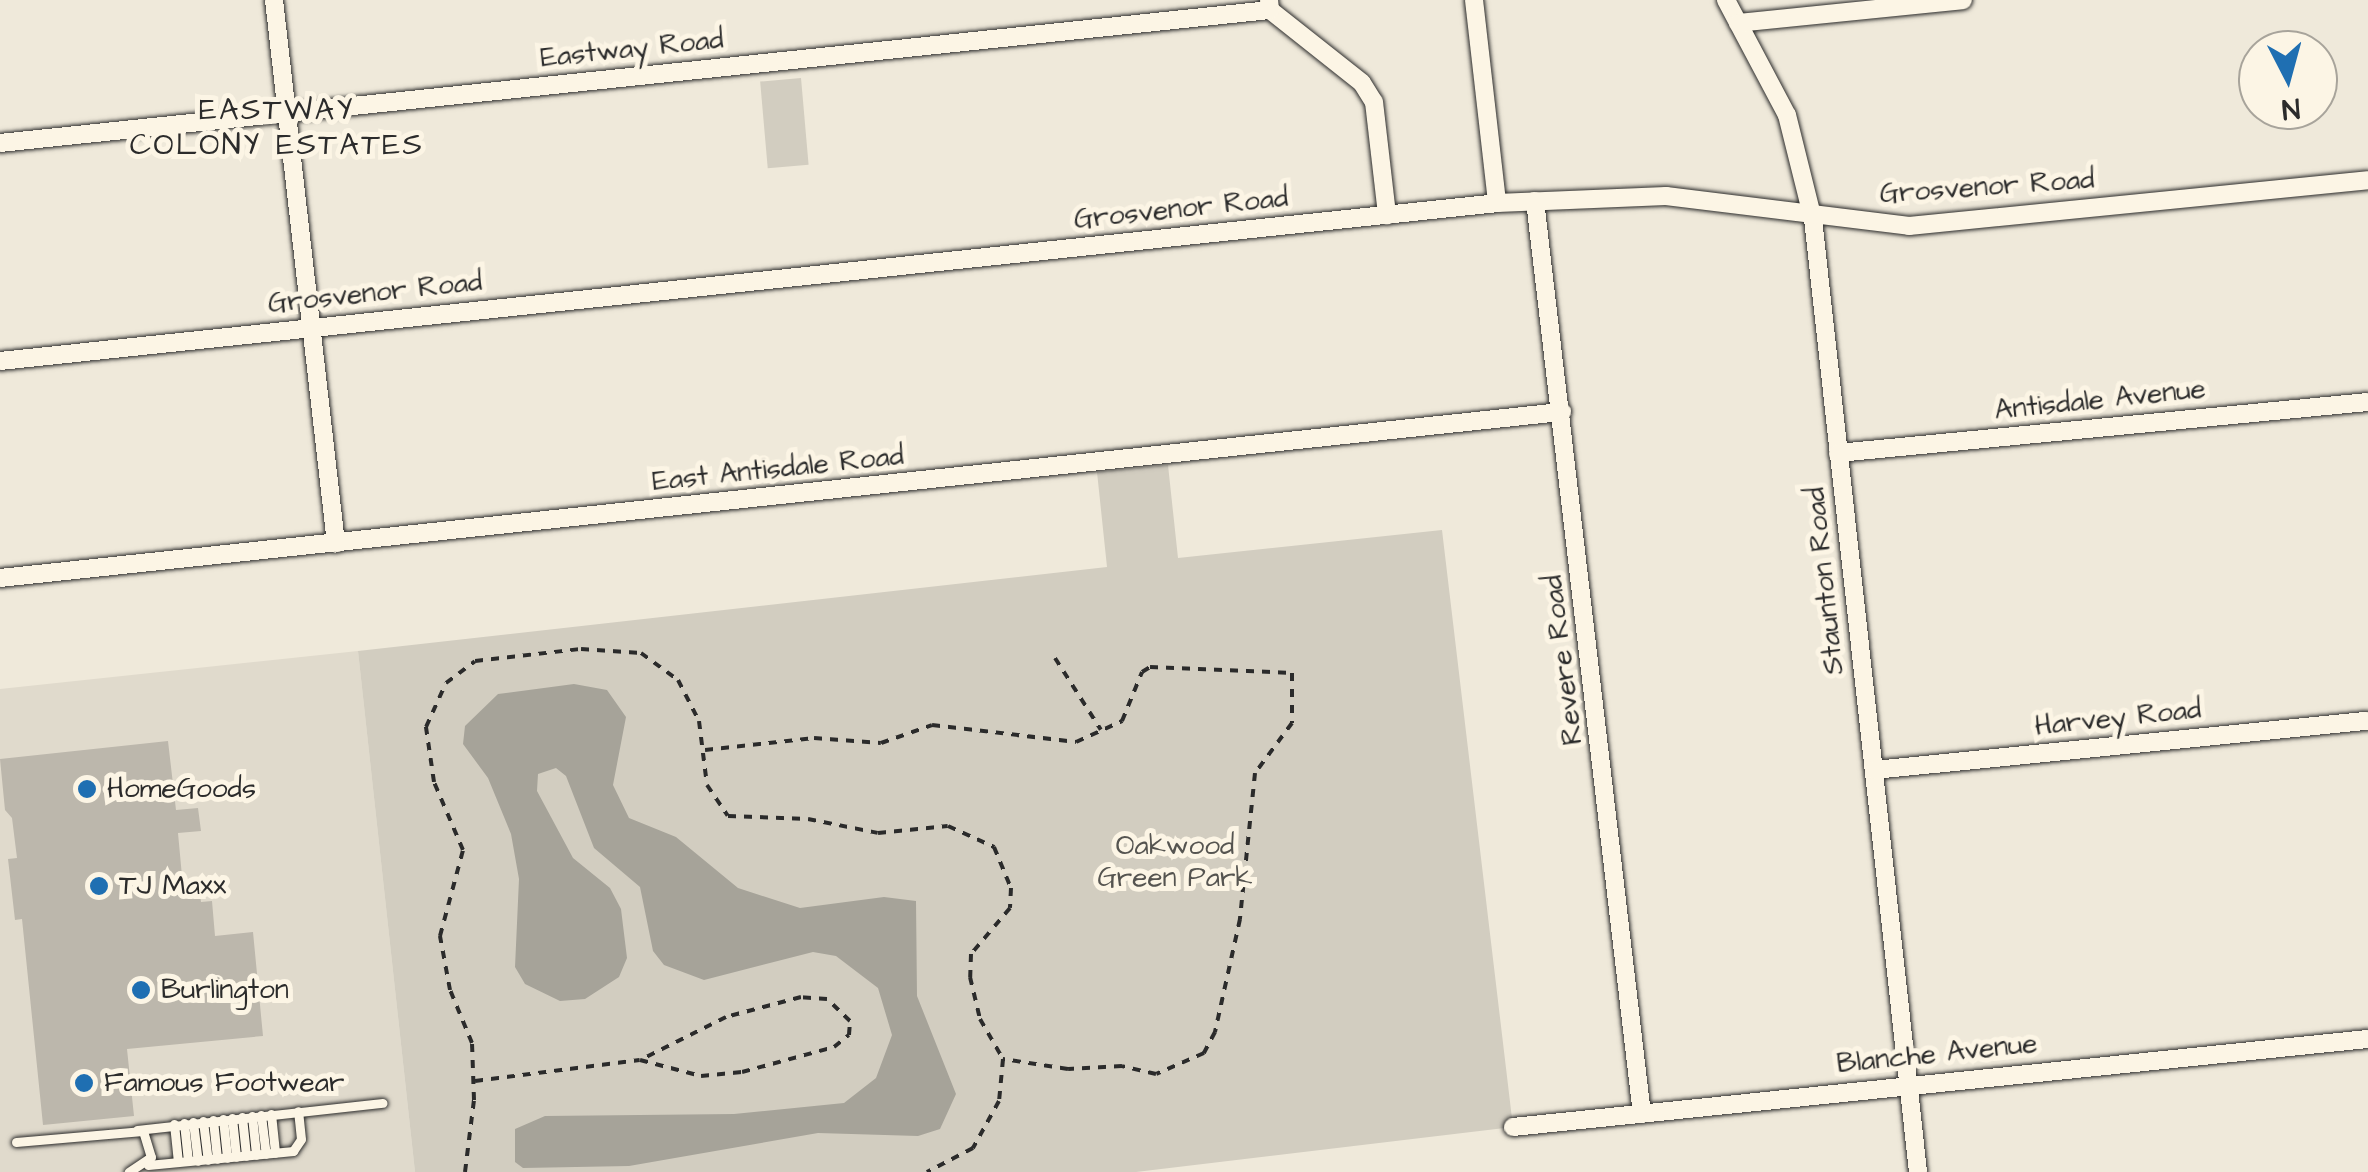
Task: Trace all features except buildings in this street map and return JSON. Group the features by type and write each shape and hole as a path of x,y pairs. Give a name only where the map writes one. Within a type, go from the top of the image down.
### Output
{"street":[{"path":"274,0 336,543"},
{"path":"1474,0 1497,203"},
{"name":"Staunton Road","path":"1726,0 1787,115 1813,218 1918,1172"},
{"path":"1738,23 1963,0"},
{"path":"1269,5 1362,84 1374,102 1387,215"},
{"name":"Eastway Road","path":"0,144 1269,5"},
{"name":"Grosvenor Road","path":"0,361 1535,200 1666,196 1813,218 1910,226 2368,180"},
{"name":"Revere Road","path":"1535,200 1642,1114"},
{"name":"Antisdale Avenue","path":"1838,453 2368,402"},
{"name":"East Antisdale Road","path":"0,578 1562,412"},
{"name":"Harvey Road","path":"1874,770 2368,720"},
{"name":"Blanche Avenue","path":"1512,1128 2368,1038"}],"lane":[{"path":"16,1142 383,1102"},
{"path":"128,1172 148,1165 300,1146 298,1111"},
{"path":"223,1119 227,1158"},
{"path":"223,1119 227,1158"},
{"path":"223,1119 227,1158"},
{"path":"223,1119 227,1158"},
{"path":"223,1119 227,1158"},
{"path":"223,1119 227,1158"},
{"path":"137,1130 150,1142 148,1165"}],"path":[{"path":"466,1172 474,1081 472,1043 450,990 440,936 464,850 434,782 425,741 446,683 463,667 496,656 581,648 641,653 687,694 704,750 712,796 735,819 808,819 878,833 948,826 994,847 1012,888 1010,908 971,954 970,977 980,1019 1003,1060 999,1101 981,1140 927,1172"},
{"path":"1055,658 1102,732"},
{"path":"704,750 814,738 872,744 932,725 1014,732 1055,743 1102,732 1128,715 1142,672 1150,667 1283,668 1294,677 1292,723 1256,773 1240,919 1215,1032 1204,1053 1156,1074 1122,1066 1068,1070 1003,1060"},
{"path":"474,1081 640,1060 726,1017 801,997 827,999 850,1021 849,1035 834,1047 742,1072 701,1076 640,1060"}],"shaded area":[{"path":"358,651 415,1172 0,1172 0,689"},
{"path":"574,684 607,690 626,717 613,785 629,818 676,837 738,888 800,908 884,897 916,901 917,996 956,1094 940,1129 918,1136 818,1133 629,1166 523,1168 515,1162 515,1129 545,1116 734,1114 844,1103 876,1078 892,1035 878,988 836,956 813,952 704,980 664,965 653,951 640,887 594,848 566,776 556,768 538,774 537,791 573,858 610,888 621,909 627,958 619,977 585,999 560,1001 525,984 515,967 519,879 511,834 488,778 463,744 465,726 498,694"}],"green space":[{"path":"801,78 809,165 768,168 760,82"},
{"name":"Oakwood Green Park","path":"1168,465 1178,558 1442,530 1513,1127 1136,1172 415,1172 358,651 1107,567 1097,472"}],"place":[{"name":"HomeGoods","path":"87,789"},
{"name":"TJ Maxx","path":"99,886"},
{"name":"Burlington","path":"141,990"},
{"name":"Famous Footwear","path":"84,1083"}],"district":[{"name":"EASTWAY COLONY ESTATES","path":"277,127"}]}
